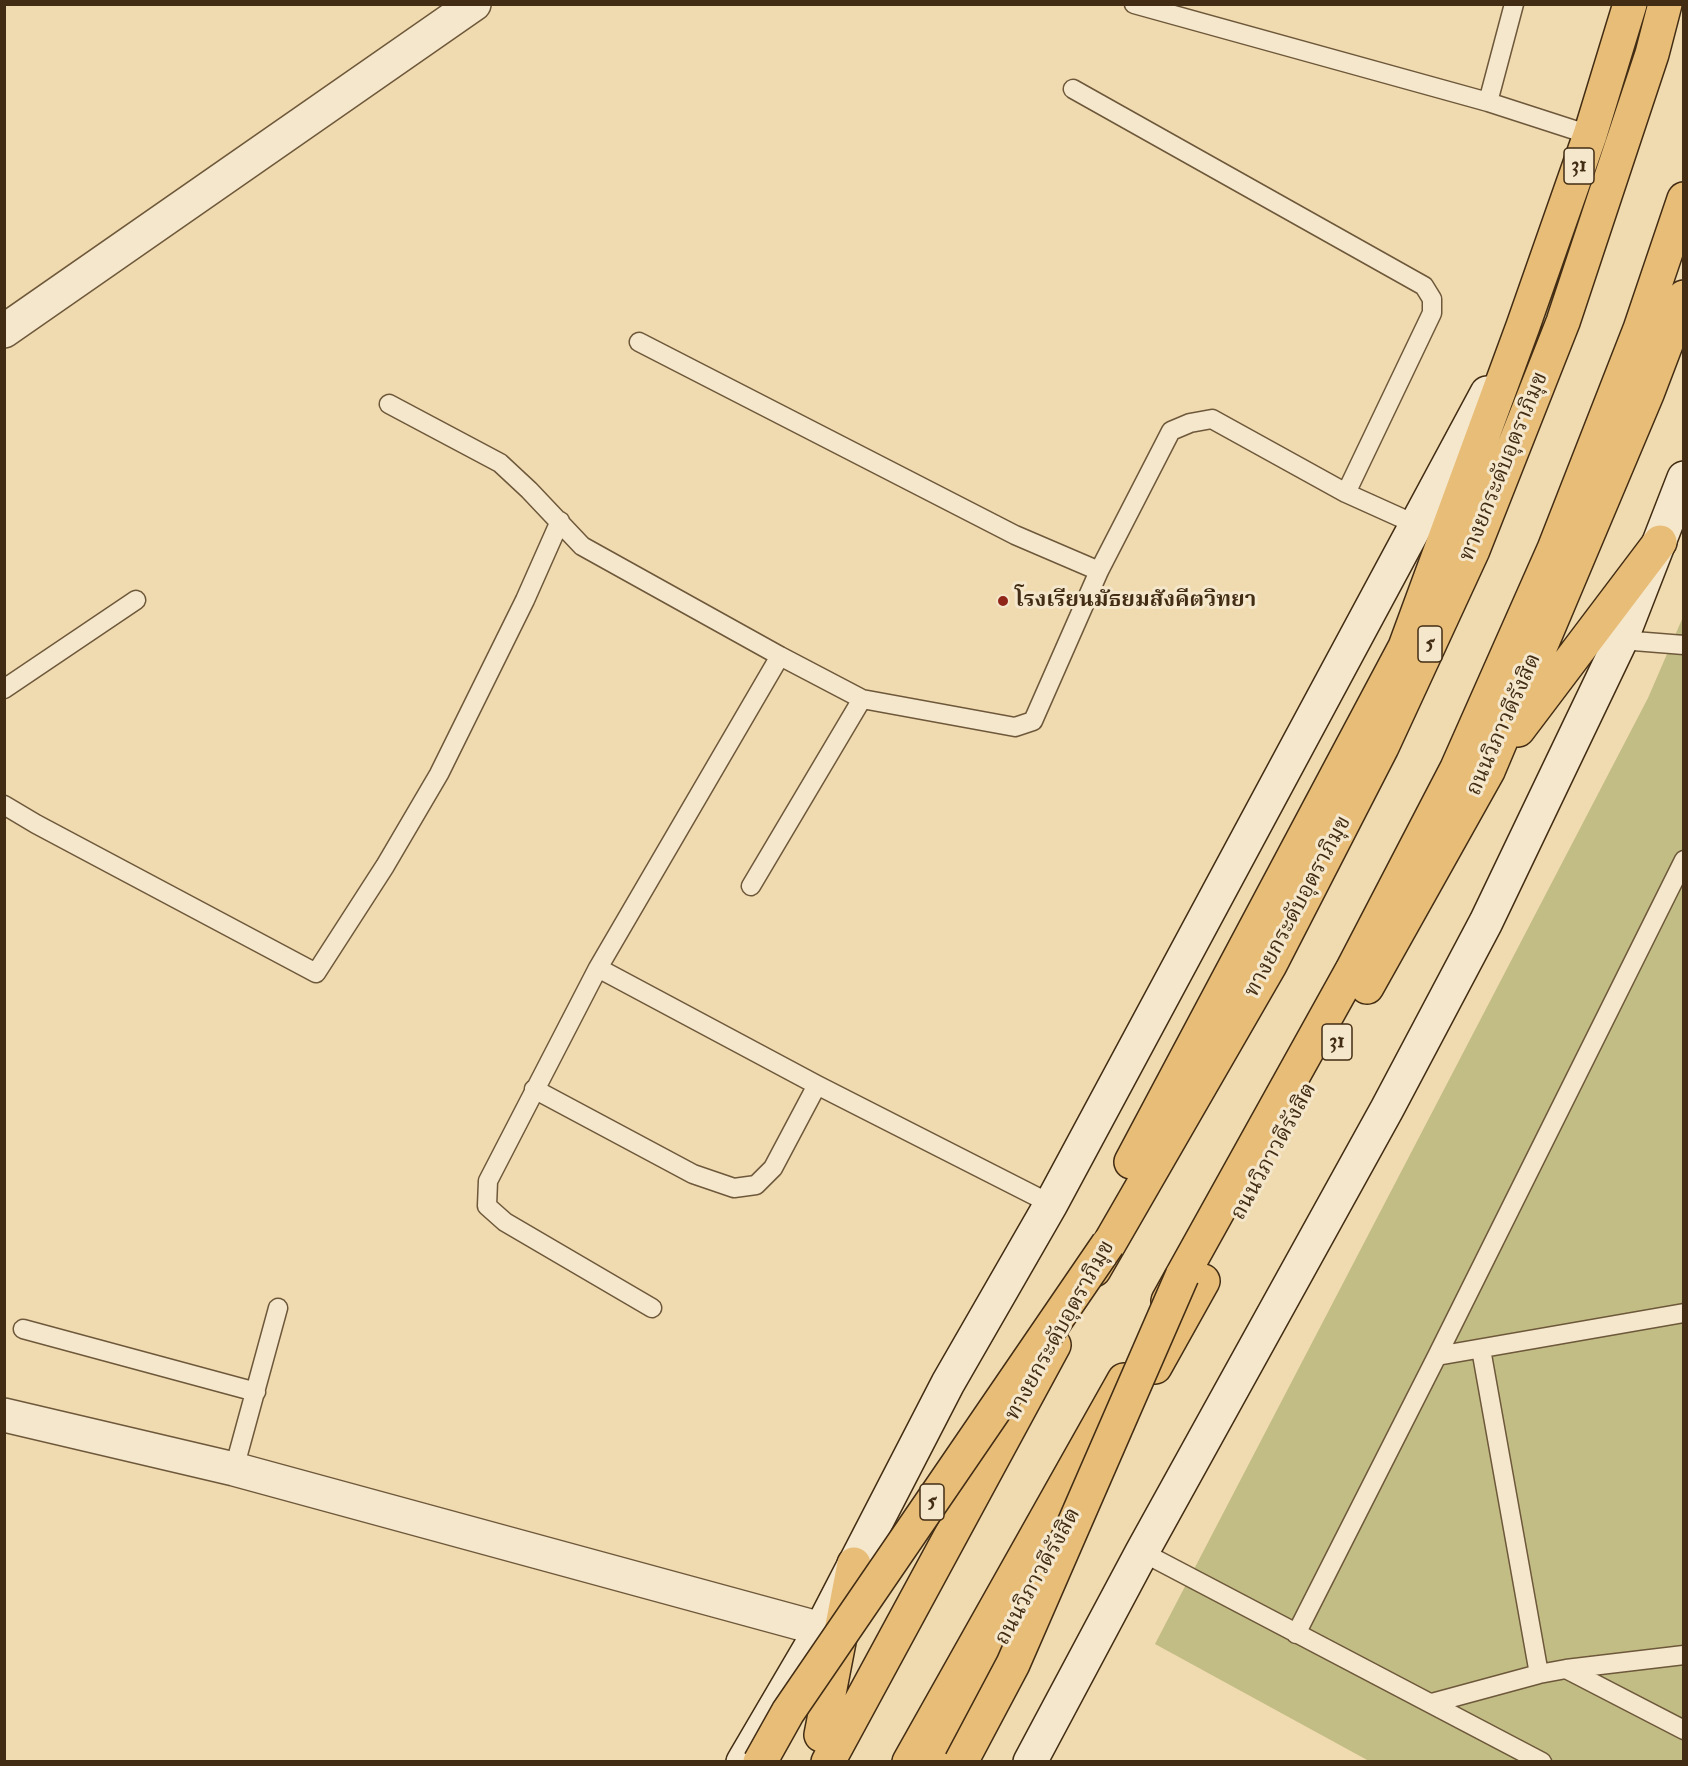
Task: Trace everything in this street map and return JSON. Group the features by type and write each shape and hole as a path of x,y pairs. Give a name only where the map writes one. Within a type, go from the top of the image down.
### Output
{"highway":[{"name":"31","path":"818,1753 1405,647 1523,326 1590,135 1630,4"},
{"name":"ทางยกระดับอุตราภิมุข","path":"818,1753 1270,965 1382,747 1473,550 1563,322 1652,54 1665,4"},
{"path":"909,1761 1352,970 1457,768 1554,549 1640,329 1683,199"},
{"name":"ถนนวิภาวดีรังสิต","path":"936,1761 1488,771 1647,394 1683,297"},
{"path":"1488,771 1660,542"},
{"name":"5","path":"760,1761 788,1712 1108,1244"},
{"path":"961,1761 1013,1664 1182,1276"},
{"path":"818,1753 854,1564"}],"main road":[{"path":"4,331 474,4"},
{"name":"31","path":"743,1761 821,1629 948,1383 1051,1204 1523,326"},
{"path":"1030,1761 1142,1552 1387,1109 1486,922 1621,640 1683,478"},
{"path":"4,1415 234,1469 821,1629"}],"lane":[{"path":"1134,4 1488,102 1590,135"},
{"path":"1488,102 1514,4"},
{"path":"1073,89 1424,286 1432,299 1432,313 1346,494"},
{"path":"639,342 1014,535 1099,571"},
{"path":"389,404 500,463 560,520 582,546 862,699 1014,727 1033,721 1099,571 1171,432 1190,423 1212,419 1346,494 1417,525"},
{"path":"4,805 316,973 385,866 440,774 525,600 560,520"},
{"path":"4,689 136,600"},
{"path":"1621,640 1683,645"},
{"path":"651,1308 505,1222 487,1206 488,1181 598,968 780,656"},
{"path":"751,886 862,699"},
{"path":"1296,1634 1683,860"},
{"path":"598,968 818,1085 1051,1204"},
{"path":"534,1089 693,1174 735,1188 756,1185 773,1168 818,1085"},
{"path":"234,1469 278,1308"},
{"path":"1437,1356 1683,1313"},
{"path":"23,1329 256,1392"},
{"path":"1481,1349 1539,1674"},
{"path":"1142,1552 1542,1761"},
{"path":"1432,1703 1539,1674 1683,1655"},
{"path":"1566,1669 1683,1730"}],"shaded area":[{"path":"1683,617 1683,1761 1369,1761 1155,1644 1648,698"}],"place":[{"name":"โรงเรียนมัธยมสังคีตวิทยา","path":"1003,601"}]}
